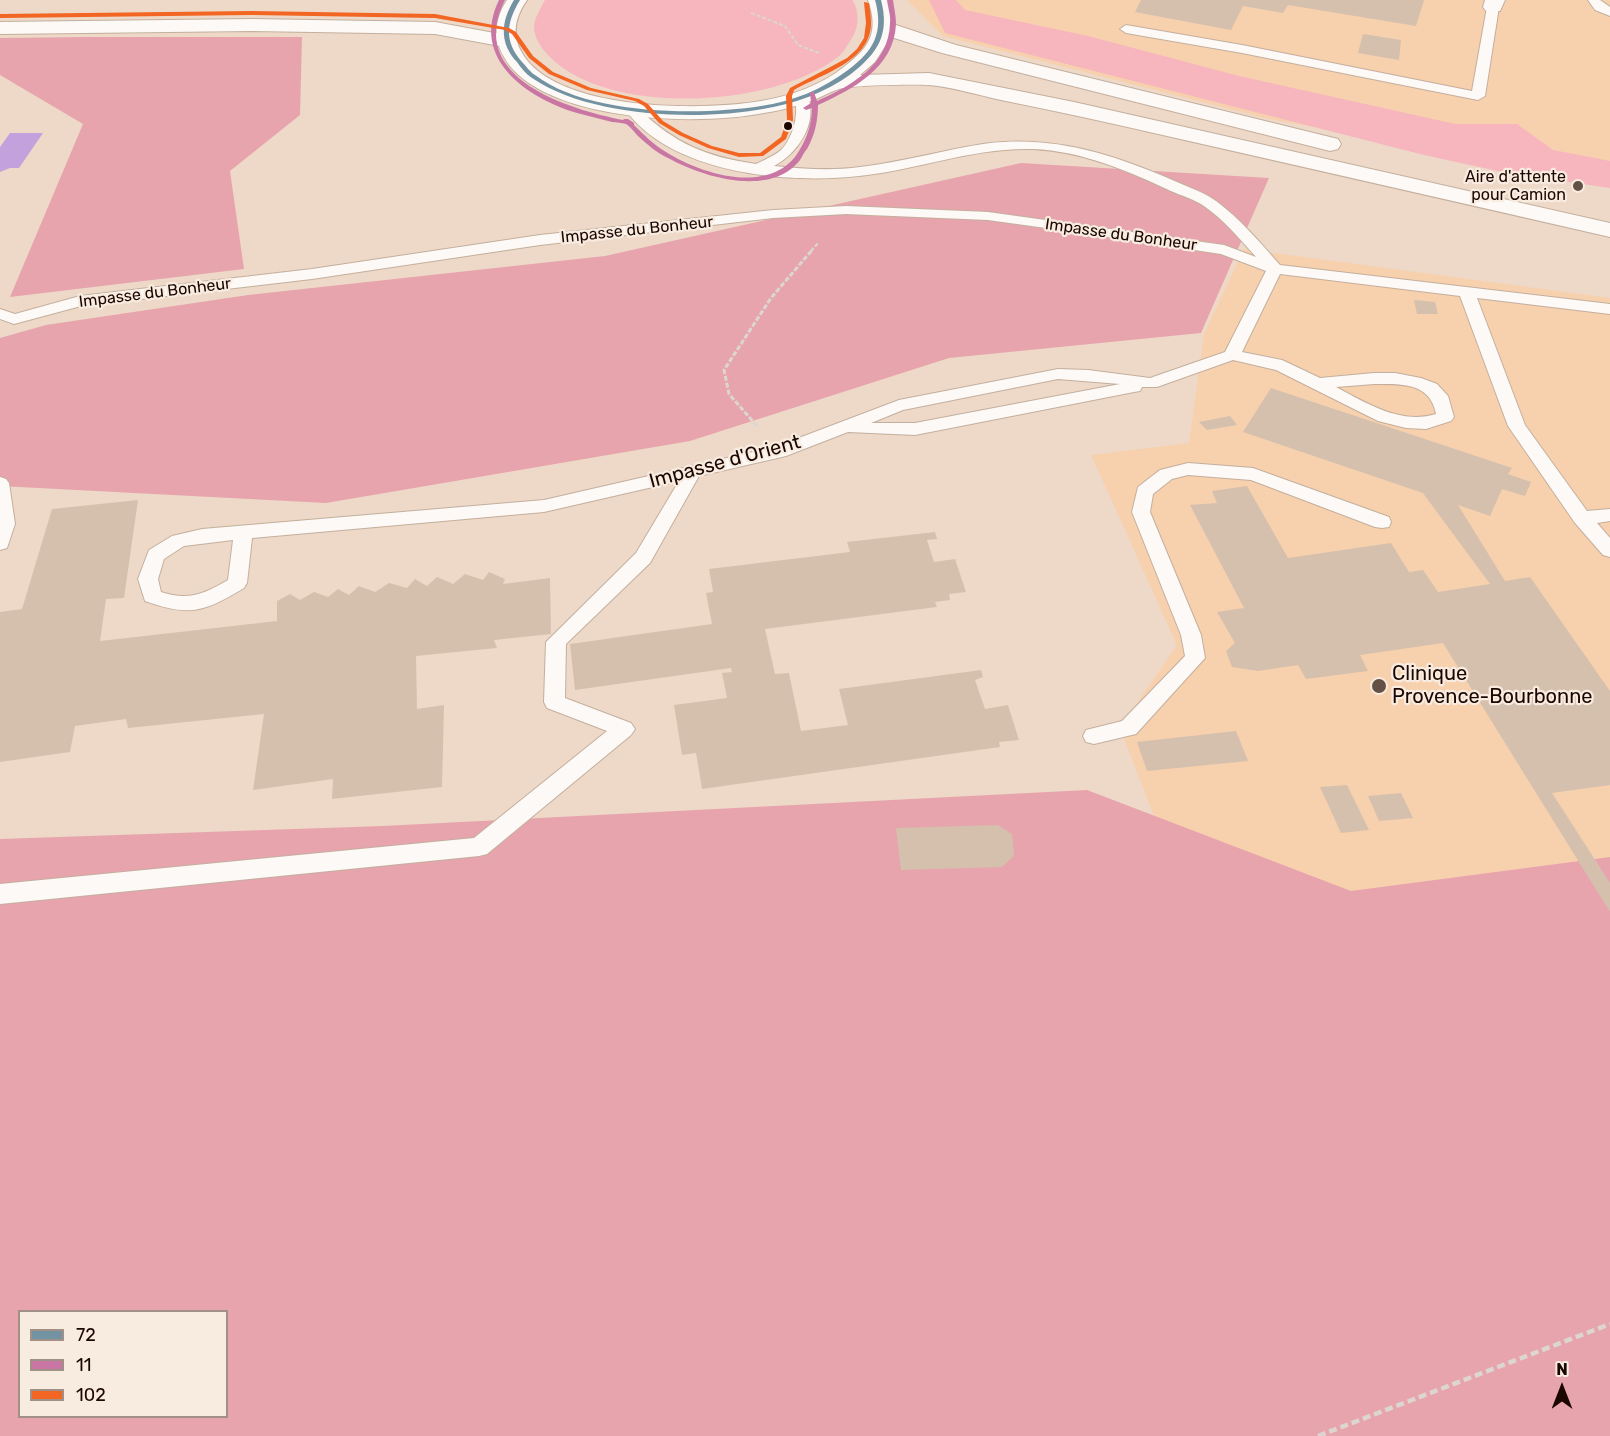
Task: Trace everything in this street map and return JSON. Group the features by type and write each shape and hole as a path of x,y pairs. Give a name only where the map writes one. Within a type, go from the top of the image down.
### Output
{"main road":[{"path":"517,0 507,15 504,28 505,41 513,57 526,72 546,85 571,96 634,112 677,115 721,113 763,107 801,97 837,82 861,65 877,47 884,28 884,14 878,0"},
{"path":"0,28 252,25 435,28 505,41"},
{"path":"884,28 949,49 1348,149"},
{"path":"837,82 929,79 1074,108 1610,230"},
{"path":"1371,154 1462,177 1553,196"}],"lane":[{"path":"1594,0 1599,7 1610,12"},
{"path":"1126,29 1253,51 1478,96 1494,4"},
{"path":"759,168 780,158 795,144 806,108 801,97"},
{"path":"634,112 654,132 681,149 723,164 816,173 857,172 1002,146 1034,145 1078,150 1139,171 1207,201 1246,236 1275,269 1232,355 1281,365 1362,409 1404,422 1436,422 1445,417 1446,404 1438,392 1421,383 1397,379 1372,379 1317,384"},
{"name":"Impasse du Bonheur","path":"4,320 80,301 312,274 540,240 773,214 846,210 987,216 1224,250 1275,269 1610,309"},
{"path":"1466,291 1517,426 1582,518 1610,550"},
{"name":"Impasse d'Orient","path":"243,532 237,583 205,602 175,605 152,596 148,579 156,555 179,541 243,532 544,506 780,452 899,405 1058,374 1088,375 1151,384 1232,355"},
{"path":"842,428 915,429 1151,384"},
{"path":"1094,736 1129,728 1195,658 1191,635 1141,512 1144,491 1166,474 1188,469 1253,474 1382,522"},
{"path":"0,894 479,847 624,729 554,702 556,642 643,558 693,472"},
{"path":"0,483 6,524 0,543"},
{"path":"1582,518 1610,515"}],"path":[{"path":"751,13 785,26 798,45 820,54"},
{"path":"780,452 729,394 724,370 771,298 846,210"},
{"path":"1318,1436 1610,1324"}],"shaded area":[{"path":"545,0 852,0 858,19 854,34 839,56 811,73 775,87 735,95 693,98 650,97 611,89 577,76 550,57 540,45 534,31 536,18"},
{"path":"907,0 1610,0 1610,171 1367,137 1269,119 943,36"},
{"path":"929,0 956,0 965,10 1088,36 1239,76 1455,124 1517,124 1553,150 1610,161 1610,188 1502,172 1424,155 945,33"},
{"path":"302,37 300,115 230,171 244,269 10,297 83,124 0,75 0,38"},
{"path":"10,133 43,133 19,168 10,168 0,172 0,147"},
{"path":"1021,163 1269,178 1201,333 949,358 690,441 326,503 0,486 0,338 46,325 248,295 605,256"},
{"name":"Clinique Provence-Bourbonne","path":"1244,249 1610,298 1610,1006 1182,889 1120,728 1177,645 1091,455 1189,443 1204,334"},
{"path":"1087,790 1351,891 1610,857 1610,1436 0,1436 0,839 383,826"}],"building":[{"path":"1141,0 1424,0 1416,26 1288,5 1283,13 1243,6 1231,30 1135,12"},
{"path":"1363,34 1401,40 1399,60 1358,53"},
{"path":"1414,300 1435,302 1438,314 1417,314"},
{"path":"1271,388 1512,468 1508,474 1531,482 1525,496 1502,489 1490,516 1458,505 1505,581 1530,577 1610,691 1610,785 1552,793 1610,883 1610,912 1443,643 1360,655 1368,671 1306,679 1298,665 1258,671 1232,667 1226,651 1235,643 1217,612 1244,608 1190,505 1217,503 1212,491 1247,486 1288,558 1391,543 1409,572 1423,570 1438,592 1490,584 1423,493 1243,432"},
{"path":"1230,416 1237,425 1207,430 1199,422"},
{"path":"138,500 124,598 106,599 100,641 277,621 277,601 290,594 300,600 314,592 328,597 338,589 349,595 359,586 375,592 389,583 407,588 415,579 427,586 437,577 453,584 465,574 483,580 489,572 505,579 503,584 550,578 551,634 494,640 497,648 416,656 417,709 444,705 442,787 332,799 333,779 253,790 264,714 128,728 126,719 75,726 70,752 0,762 0,612 22,609 52,509"},
{"path":"935,532 937,539 927,540 934,562 955,559 966,592 949,594 950,600 935,602 937,607 765,629 775,674 789,673 801,731 848,725 839,689 981,670 983,677 975,680 985,709 1008,705 1019,740 999,742 1000,747 702,789 696,753 682,755 674,705 727,698 722,673 732,672 731,668 575,690 570,644 712,624 706,593 713,592 709,569 850,552 847,542"},
{"path":"1236,731 1248,761 1147,771 1137,742"},
{"path":"1347,785 1369,830 1341,833 1320,787"},
{"path":"1401,793 1413,818 1379,821 1368,796"},
{"path":"998,825 1012,834 1014,856 1002,867 901,870 896,828"}],"transit line":[{"name":"11","path":"502,0 495,15 493,30 495,46 502,61 514,76 528,88 560,105 632,124"},
{"name":"72","path":"517,0 507,20 507,41 513,55 532,76 559,92 591,102 627,109 700,113 761,108 811,94 835,82 864,60 876,45 882,20 878,0"},
{"name":"11","path":"806,108 859,81 873,70 884,56 891,40 893,22 890,0"},
{"name":"102","path":"0,16 252,13 435,16 507,29 514,33 531,57 551,73 589,89 637,100 646,105 661,122 710,147 739,155 761,155 784,138 790,120 789,96 792,89 849,59 859,50 866,38 869,23 866,3"},
{"name":"11","path":"626,120 657,149 685,165 724,177 744,180 764,178 782,172 796,161 807,143 814,118 815,106 812,93"}],"place":[{"name":"Aire d'attente pour Camion","path":"1578,186"},
{"name":"Clinique Provence-Bourbonne","path":"1379,686"}]}
